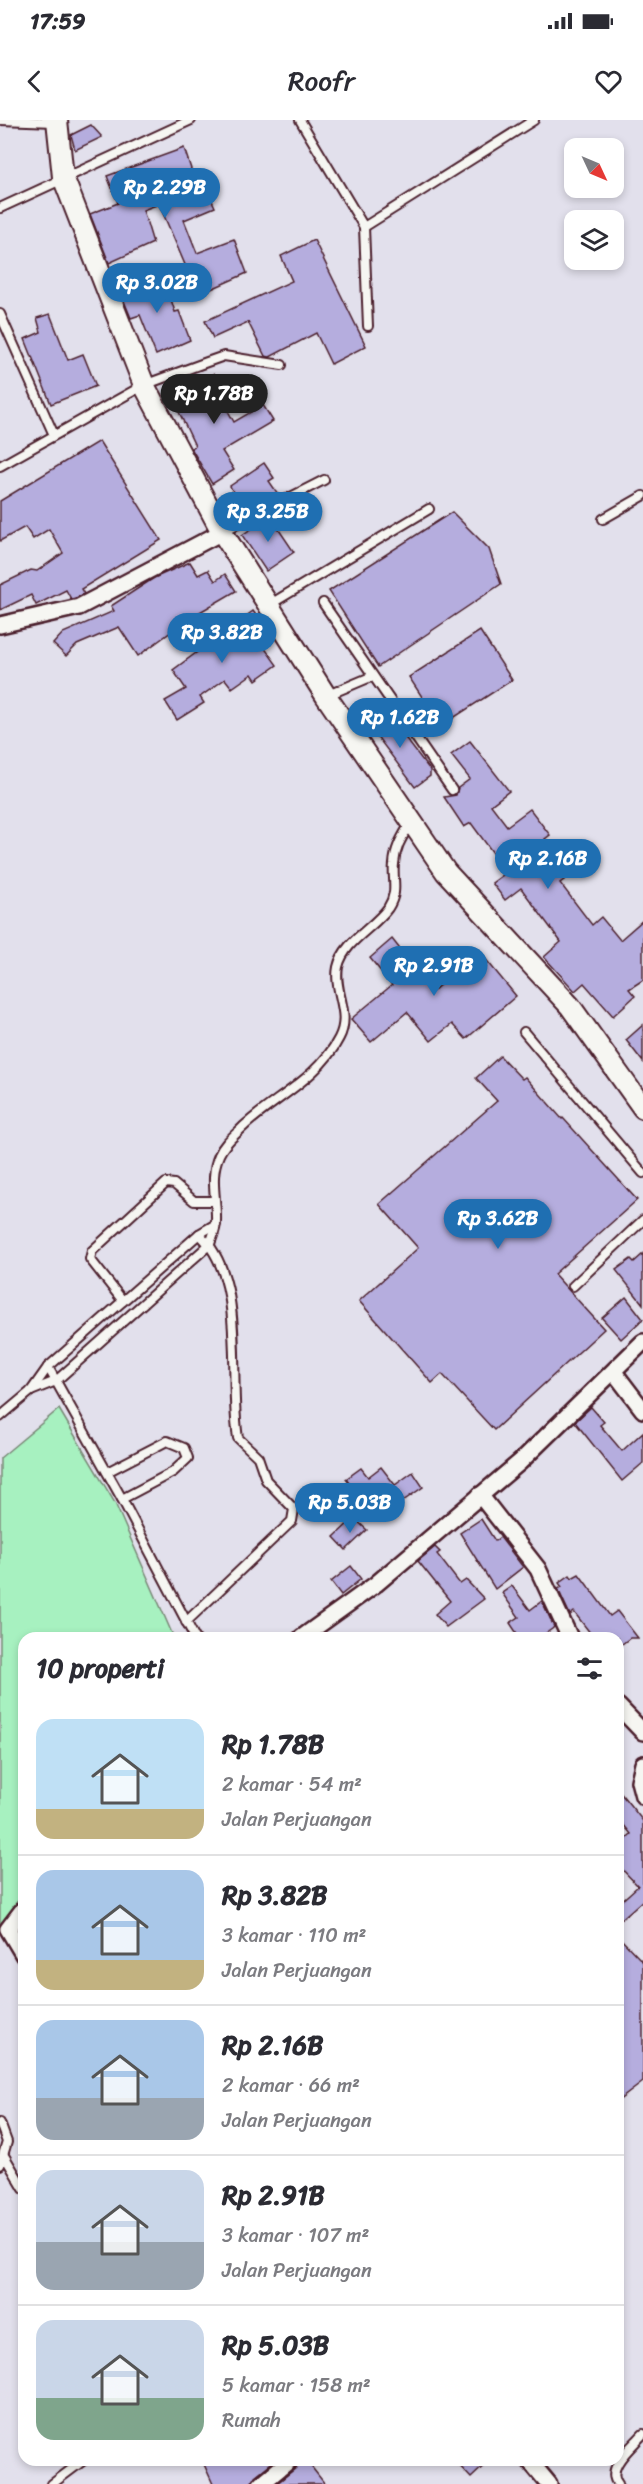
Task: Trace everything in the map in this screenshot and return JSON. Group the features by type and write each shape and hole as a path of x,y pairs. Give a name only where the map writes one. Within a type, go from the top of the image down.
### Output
{"street":[{"path":"57,121 63,177 144,385 222,532 316,686 458,886 570,1006 643,1108"},
{"path":"0,625 79,607 222,532"},
{"path":"310,1632 376,1584 556,1430 643,1342"},
{"path":"614,1372 643,1410"},
{"path":"480,1495 542,1576 567,1632"},
{"path":"624,1712 643,1732"},
{"path":"643,1764 639,1781 643,1796"},
{"path":"18,1916 8,1929 18,1946"},
{"path":"261,2484 283,2466"},
{"path":"534,2466 549,2484"}],"lane":[{"path":"0,120 57,121"},
{"path":"0,208 191,120"},
{"path":"300,120 364,227 368,326"},
{"path":"364,227 534,120"},
{"path":"0,314 54,435"},
{"path":"0,466 144,385 224,356 282,365"},
{"path":"222,532 324,480"},
{"path":"603,519 643,495"},
{"path":"268,605 429,509"},
{"path":"323,603 452,790"},
{"path":"316,686 373,676"},
{"path":"31,1391 56,1381 210,1244 216,1224 213,1177 218,1156 225,1144 262,1109 324,1062 340,1036 345,1009 338,985 338,966 346,951 388,908 396,882 393,867 396,847 412,821"},
{"path":"524,1032 643,1173"},
{"path":"123,1301 90,1259 92,1251 166,1183 174,1184 194,1201 214,1201"},
{"path":"573,1286 643,1220"},
{"path":"0,1417 31,1391 48,1367 199,1234 216,1224"},
{"path":"186,1622 291,1521 294,1515 294,1509 266,1480 258,1457 237,1438 235,1346 221,1265 210,1244 199,1234"},
{"path":"48,1367 122,1499 192,1632"},
{"path":"107,1473 167,1440 184,1448 188,1458 173,1472 122,1499"},
{"path":"0,2123 7,2142 5,2157 0,2165"},
{"path":"5,2157 18,2178"},
{"path":"624,2456 643,2434"},
{"path":"52,2484 76,2466"},
{"path":"616,2466 614,2473 618,2484"}],"green space":[{"path":"59,1409 115,1503 171,1632 18,1632 18,1918 0,1925 0,1458"}],"building":[{"path":"91,125 102,137 75,150 71,135"},
{"path":"184,148 200,196 208,192 215,207 184,220 197,253 234,239 247,273 198,295 159,204 143,210 153,243 109,263 90,214 118,203 107,176"},
{"path":"314,240 366,346 331,364 316,333 270,357 265,356 248,322 213,338 205,321 292,281 281,256"},
{"path":"164,277 175,312 179,311 190,340 156,355 140,315 131,318 120,291"},
{"path":"50,314 68,360 83,354 96,386 51,404 25,339 41,332 37,318"},
{"path":"213,374 223,395 220,396 234,422 263,405 273,421 222,451 234,470 212,484 191,448 195,446 170,393"},
{"path":"99,441 161,540 81,589 84,594 76,598 71,599 66,590 36,605 31,595 0,610 0,585 31,570 37,571 63,553 49,529 33,539 25,527 0,541 0,501"},
{"path":"264,463 274,478 269,481 278,494 245,514 230,486"},
{"path":"452,512 489,549 501,584 378,667 329,591"},
{"path":"269,515 294,552 266,571 242,535 254,527 252,524"},
{"path":"190,562 198,575 208,570 215,581 225,574 236,591 193,616 138,656 119,627 77,645 66,656 53,644 63,633 114,611 111,606 154,578"},
{"path":"253,611 266,629 256,636 277,665 256,680 252,674 232,688 225,679 200,697 204,703 177,720 165,701 186,689 173,670"},
{"path":"480,631 512,680 441,726 409,677"},
{"path":"384,710 430,770 430,776 415,787 367,723"},
{"path":"470,741 509,791 491,805 507,826 530,809 550,835 545,839 560,859 556,862 568,877 560,883 592,925 601,917 620,940 643,920 643,980 629,989 635,996 613,1016 584,983 575,991 544,957 561,942 521,888 505,900 492,883 507,872 471,823 464,827 444,797 456,795 458,788 470,779 451,755"},
{"path":"392,939 433,991 479,951 516,996 466,1039 452,1024 431,1041 407,1012 371,1042 351,1019 392,985 370,958"},
{"path":"643,1025 643,1062 626,1040"},
{"path":"500,1056 522,1079 525,1077 637,1200 554,1274 604,1329 494,1430 442,1374 432,1383 359,1301 418,1248 379,1204 497,1101 476,1078"},
{"path":"643,1254 643,1304 616,1270 631,1259 634,1262"},
{"path":"626,1297 643,1319 621,1339 602,1318"},
{"path":"591,1407 604,1422 600,1425 622,1451 643,1432 643,1463 622,1481 575,1422"},
{"path":"381,1467 395,1485 413,1472 423,1487 393,1508 387,1499 370,1512 346,1479 361,1468 368,1477"},
{"path":"354,1518 367,1530 346,1550 334,1537"},
{"path":"481,1519 495,1541 500,1537 523,1567 495,1589 460,1533"},
{"path":"435,1547 440,1552 437,1554 460,1584 466,1580 484,1599 446,1627 435,1614 450,1601 418,1561"},
{"path":"351,1566 361,1579 341,1595 331,1582"},
{"path":"579,1574 610,1616 617,1611 638,1638 630,1638 624,1642 624,1632 589,1632 574,1612 570,1615 558,1589 562,1587 559,1583 570,1575 572,1578"},
{"path":"512,1586 530,1610 542,1601 554,1627 548,1632 516,1632 510,1623 519,1617 502,1593"},
{"path":"624,1797 643,1821 643,1900 624,1917 624,1899 638,1886 624,1871 624,1840 631,1834 624,1825"},
{"path":"624,1942 643,1962 643,2082 624,2096"},
{"path":"205,2466 268,2466 255,2476 251,2484 213,2484"},
{"path":"297,2466 311,2466 325,2484 276,2484"},
{"path":"460,2466 484,2466 471,2478"}]}
